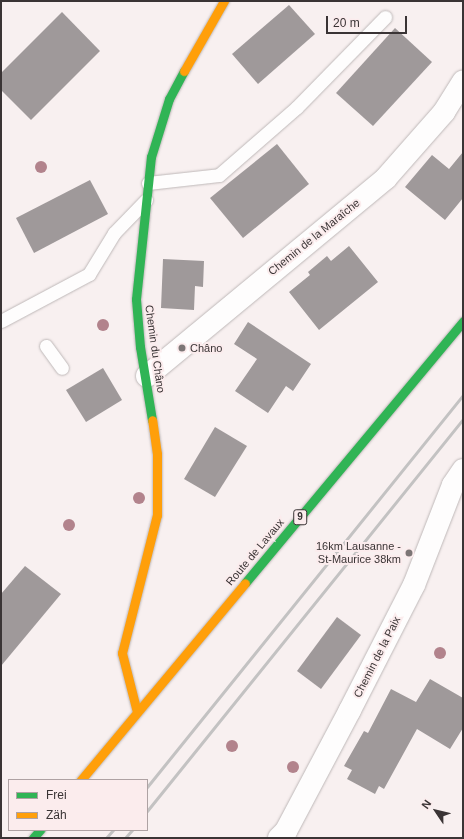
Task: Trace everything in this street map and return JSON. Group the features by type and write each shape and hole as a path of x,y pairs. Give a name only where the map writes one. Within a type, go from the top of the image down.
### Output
{"street":[{"name":"Chemin du Châno","path":"138,712 122,653 158,515 157,454 147,376 140,347 136,299 151,157 169,99 224,1"},
{"name":"Chemin de la Maraîche","path":"147,376 386,178 444,112 463,82"},
{"name":"Route de Lavaux","path":"82,779 463,322"},
{"name":"Chemin de la Paix","path":"279,838 286,831 414,585 453,485 463,470"}],"lane":[{"path":"148,183 219,175 296,107 385,16"},
{"path":"1,321 89,274 114,233 146,200"},
{"path":"46,346 62,368"}],"building":[{"path":"289,5 315,34 258,84 232,54"},
{"path":"62,12 100,51 31,120 1,90 1,73"},
{"path":"395,28 432,62 373,126 336,93"},
{"path":"277,144 309,184 243,238 210,198"},
{"path":"463,152 463,198 445,220 405,187 432,155 449,169"},
{"path":"90,180 108,214 34,253 16,218"},
{"path":"349,246 378,282 319,330 289,292 310,275 308,272 327,256 331,261"},
{"path":"163,259 204,261 203,287 195,286 194,310 161,308"},
{"path":"248,322 311,364 293,391 286,386 268,413 235,391 257,359 234,344"},
{"path":"103,368 122,400 86,422 66,390"},
{"path":"215,427 247,446 215,497 184,479"},
{"path":"25,566 61,594 1,666 1,594"},
{"path":"337,617 361,635 321,689 297,671"},
{"path":"430,679 463,698 463,728 450,749 417,729 384,789 379,786 375,794 347,779 352,770 344,766 364,731 368,733 391,689 416,702"}],"railway":[{"path":"148,786 463,395"},
{"path":"148,810 463,419"},
{"path":"106,838 112,831"},
{"path":"125,838 131,831"}],"traffic: fast":[{"path":"152,420 140,347 136,299 151,157 169,99 184,71"},
{"path":"245,583 463,321"},
{"path":"33,838 39,831"}],"traffic: slow":[{"path":"184,71 224,1"},
{"path":"137,712 122,653 157,515 157,454 152,420"},
{"path":"82,779 245,583"}],"place":[{"name":"Châno","path":"182,348"},
{"name":"16km Lausanne - St-Maurice 38km","path":"409,553"}]}
